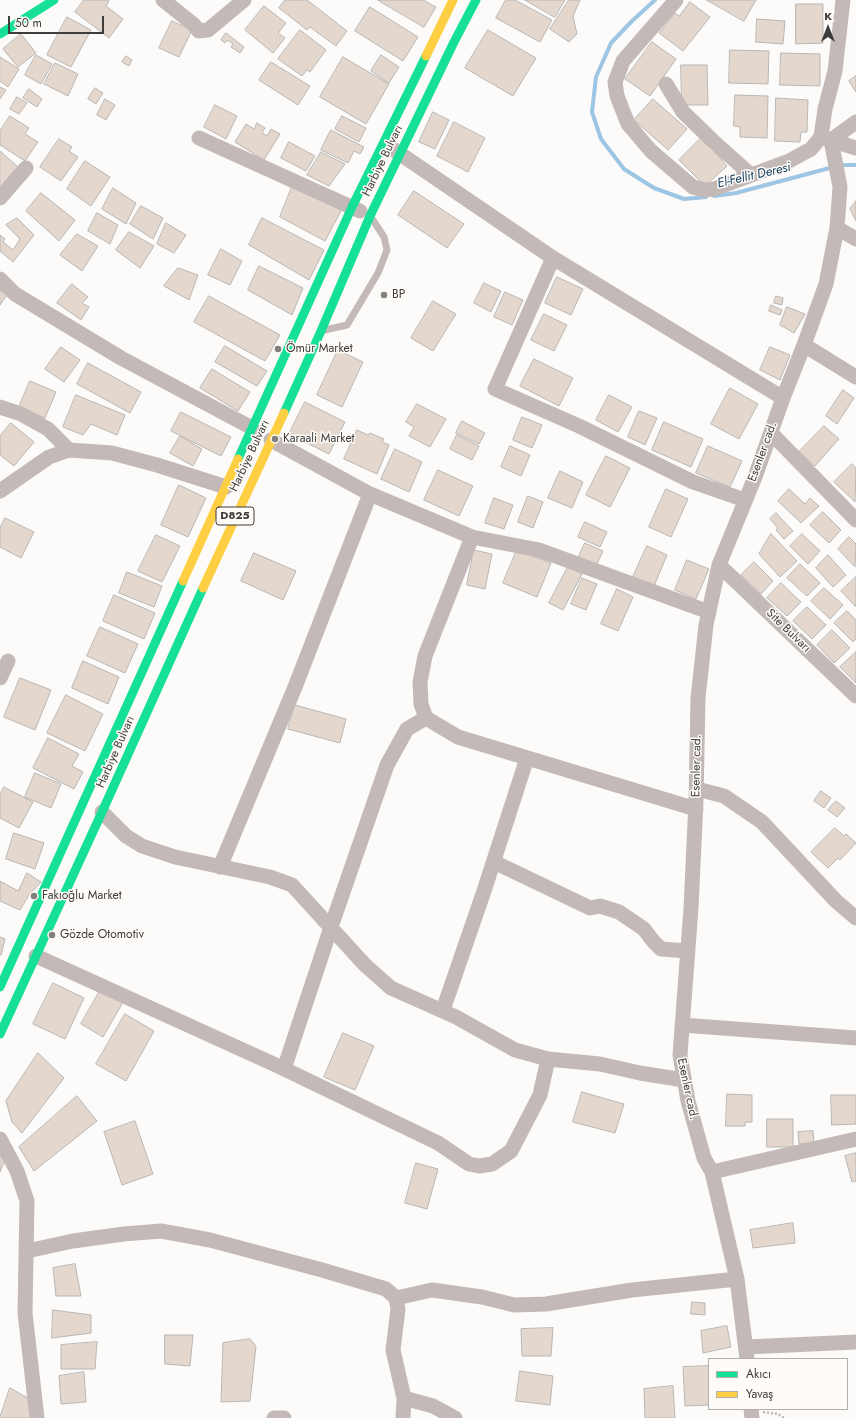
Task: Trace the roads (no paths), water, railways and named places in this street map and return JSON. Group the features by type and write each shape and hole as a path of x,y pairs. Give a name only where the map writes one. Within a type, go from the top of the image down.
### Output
{"main road":[{"path":"0,34 54,0"},
{"name":"Harbiye Bulvarı","path":"0,987 352,207 453,0"},
{"name":"Harbiye Bulvarı","path":"0,1034 225,538 321,331 370,216 454,42 476,0"}],"street":[{"path":"163,0 193,24 199,31 208,30 244,0"},
{"path":"676,0 623,61 615,82 622,113 628,124 651,151 693,187 704,190 714,189 795,158 826,138 856,122"},
{"name":"Esenler cad.","path":"746,1353 737,1279 712,1172 704,1158 688,1101 680,1055 691,908 696,809 698,698 706,625 719,566 771,433 826,284 837,228 840,187 833,157 826,138 826,109 835,71 843,0"},
{"path":"666,84 684,112 713,141 751,175"},
{"path":"199,138 370,216"},
{"path":"826,138 856,148"},
{"path":"384,143 553,258 783,398"},
{"path":"0,198 26,168"},
{"path":"837,228 856,239"},
{"path":"553,258 495,389 579,426 693,482 745,500"},
{"path":"0,279 15,294 121,358 252,428"},
{"path":"804,345 856,377"},
{"path":"0,407 21,414 48,429 69,450"},
{"path":"771,433 856,520"},
{"path":"271,440 370,494 472,537 540,550 709,612"},
{"path":"0,492 49,457 69,450 112,453 157,465 226,487"},
{"path":"220,867 295,687 370,494"},
{"path":"472,537 425,656 420,682 421,704 426,718 458,736 696,809"},
{"name":"Site Bulvarı","path":"719,566 856,696"},
{"path":"0,678 8,661"},
{"path":"284,1069 387,765 407,729 426,718"},
{"path":"443,1010 494,862 527,758"},
{"path":"697,788 724,796 762,822 836,901 856,918"},
{"path":"102,812 126,836 142,846 175,857 270,877 292,885 365,965 391,988 443,1010 515,1050 548,1059 600,1064 640,1073 684,1080"},
{"path":"494,862 590,908 600,906 619,912 644,929 661,949 688,951"},
{"path":"36,956 284,1069 438,1143 469,1164 479,1166 492,1164 511,1151 540,1095 548,1059"},
{"path":"682,1024 856,1038"},
{"path":"0,1139 17,1171 26,1201 25,1313 37,1418"},
{"path":"712,1172 856,1139"},
{"path":"26,1251 73,1241 161,1231 210,1240 386,1289 396,1298 398,1309 393,1350 404,1398 403,1418"},
{"path":"396,1298 432,1290 482,1297 514,1305 546,1304 632,1290 737,1279"},
{"path":"746,1353 856,1342"},
{"path":"404,1398 433,1406 455,1418"},
{"path":"274,1418 284,1418"}],"lane":[{"path":"321,331 347,325 378,273 387,250 384,236 370,216"}],"waterway":[{"name":"El-Fellit Deresi","path":"655,0 611,43 596,77 592,112 601,139 624,169 654,188 684,199 706,197"},
{"name":"El-Fellit Deresi","path":"714,196 736,193 841,165 856,165"}],"place":[{"name":"BP","path":"384,295"},
{"name":"Ömür Market","path":"278,349"},
{"name":"Karaali Market","path":"275,439"},
{"name":"Fakıoğlu Market","path":"34,896"},
{"name":"Gözde Otomotiv","path":"52,935"}]}
